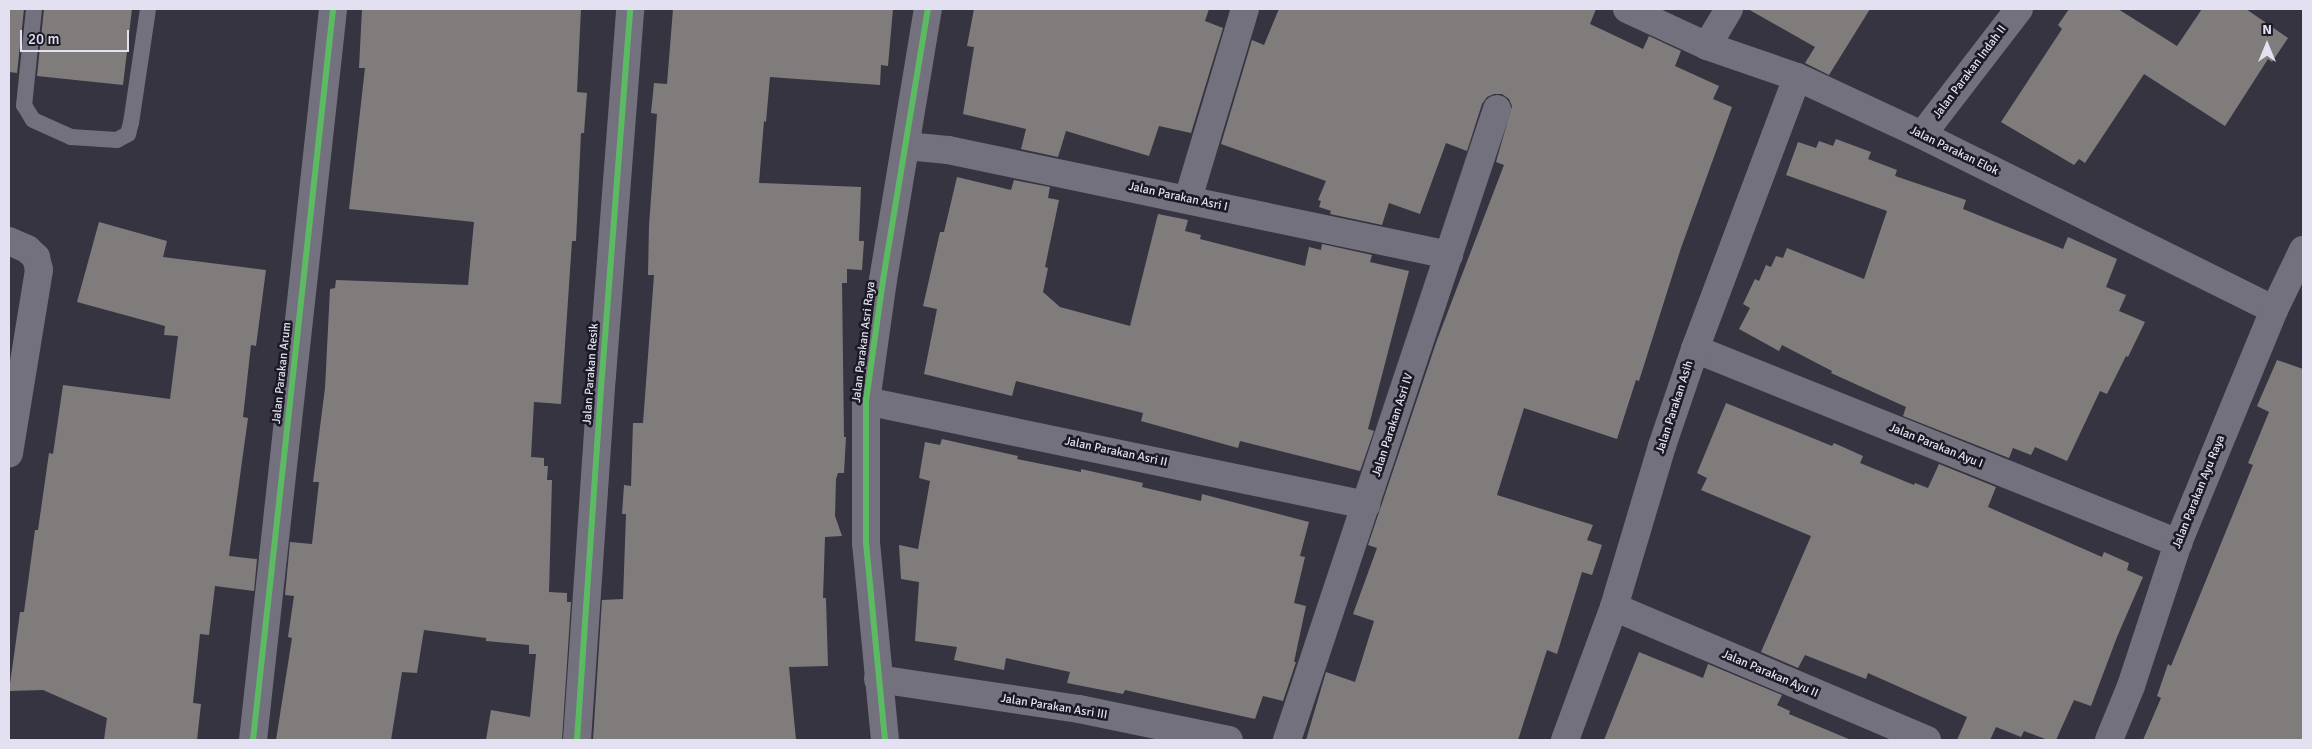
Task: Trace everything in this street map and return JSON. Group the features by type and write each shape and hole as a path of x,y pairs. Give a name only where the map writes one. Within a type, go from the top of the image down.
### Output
{"street":[{"name":"Jalan Parakan Arum","path":"253,740 333,9"},
{"name":"Jalan Parakan Resik","path":"577,740 630,9"},
{"name":"Jalan Parakan Asri Raya","path":"885,740 866,542 866,401 883,280 928,9"},
{"path":"1188,199 1245,9"},
{"name":"Jalan Parakan Elok","path":"1627,9 1707,46 1797,77 1922,136 2274,310"},
{"path":"1707,46 1729,9"},
{"name":"Jalan Parakan Indah II","path":"1922,136 2019,9"},
{"name":"Jalan Parakan Asih","path":"1565,740 1614,607 1662,446 1695,349 1797,77"},
{"name":"Jalan Parakan Asri IV","path":"1288,740 1497,109"},
{"name":"Jalan Parakan Asri I","path":"906,146 948,150 1449,255"},
{"path":"9,241 27,249 36,257 39,270 9,454"},
{"name":"Jalan Parakan Ayu Raya","path":"2108,740 2131,686 2178,542 2274,310 2303,250"},
{"name":"Jalan Parakan Ayu I","path":"1695,349 2178,542"},
{"name":"Jalan Parakan Asri II","path":"866,401 1366,505"},
{"name":"Jalan Parakan Ayu II","path":"1614,607 1926,740"},
{"name":"Jalan Parakan Asri III","path":"878,679 1079,709 1229,740"}],"lane":[{"path":"34,9 24,105 33,120 71,137 117,140 128,134 131,123 148,9"}],"building":[{"path":"9,9 24,9 17,73 9,72"},
{"path":"44,9 132,9 123,85 37,76"},
{"path":"362,9 581,9 577,92 587,93 584,133 581,133 576,241 572,241 561,404 534,402 531,457 544,458 544,466 548,466 547,480 552,480 549,592 567,593 567,602 571,602 562,740 486,740 491,710 530,717 536,654 529,654 529,645 486,641 486,638 424,630 417,673 402,672 391,740 276,740 292,638 288,637 294,596 285,595 290,542 312,544 319,482 313,482 325,388 330,289 335,288 336,280 468,285 474,222 349,209 365,68 359,68"},
{"path":"673,9 893,9 888,66 881,65 880,85 770,77 766,122 764,121 759,183 861,187 859,241 864,241 862,270 847,269 847,283 842,283 844,437 846,437 844,473 838,473 836,479 835,516 842,536 825,537 823,598 826,598 828,666 789,667 796,740 593,740 602,600 623,599 626,514 622,514 624,485 631,486 633,423 643,423 654,275 648,275 649,226 657,114 651,113 654,83 667,84"},
{"path":"974,9 1209,9 1205,21 1223,28 1191,133 1159,126 1149,156 1066,131 1058,157 1021,149 1026,129 963,114 974,47 967,46"},
{"path":"1279,9 1596,9 1590,24 1643,49 1649,36 1681,51 1675,66 1719,86 1713,99 1732,107 1681,248 1639,381 1636,380 1617,439 1524,408 1497,495 1593,525 1587,540 1602,545 1592,575 1582,572 1557,654 1547,650 1518,740 1306,740 1326,672 1355,682 1374,621 1353,614 1377,548 1368,545 1437,340 1504,165 1496,162 1512,106 1509,99 1502,94 1494,94 1487,97 1482,104 1467,151 1446,143 1420,214 1389,203 1382,225 1330,214 1331,211 1319,207 1321,201 1318,200 1326,181 1221,144 1252,40 1264,45"},
{"path":"1748,9 1870,9 1829,75 1805,63 1815,47"},
{"path":"2069,9 2118,9 2177,46 2202,9 2246,9 2288,38 2272,62 2268,59 2225,126 2144,74 2085,163 2079,159 2074,165 2001,122 2062,29 2058,25"},
{"path":"1836,139 1871,152 1868,159 1897,170 1895,176 1966,200 1963,209 2063,249 2068,237 2117,259 2106,287 2126,295 2119,311 2145,322 2107,394 2100,391 2067,461 2035,447 2031,455 2013,448 2009,458 1903,416 1906,407 1831,373 1832,371 1782,345 1779,351 1739,329 1750,308 1743,304 1755,279 1759,281 1766,265 1771,267 1776,256 1783,258 1787,248 1864,279 1887,211 1786,175 1798,142 1816,148 1819,141 1833,146"},
{"path":"957,177 1011,190 1014,180 1050,187 1048,198 1059,200 1045,267 1048,268 1043,292 1060,307 1130,326 1158,214 1188,220 1185,231 1201,235 1200,239 1305,266 1309,247 1321,250 1322,244 1372,255 1370,262 1409,271 1368,429 1374,431 1360,471 1240,441 1238,448 1141,421 1143,413 1016,381 1012,396 924,374 937,309 923,306 940,232 944,232"},
{"path":"99,222 167,241 163,257 266,270 256,346 251,345 243,417 248,418 229,556 257,559 254,591 215,586 209,635 200,634 193,703 201,704 197,740 104,740 107,718 43,690 9,691 20,612 24,612 35,530 38,530 49,453 53,454 63,385 170,399 178,336 164,335 165,326 77,302"},
{"path":"2277,360 2303,369 2303,740 2143,740 2161,698 2157,696 2168,664 2171,666 2253,465 2248,463 2269,412 2257,406"},
{"path":"1726,403 1832,446 1834,443 1863,456 1860,463 1914,485 1915,483 1928,488 1939,464 1996,487 1988,507 2102,557 2104,552 2129,563 2127,570 2143,577 2117,637 2091,706 2074,700 2056,740 2048,740 2024,731 2021,737 1996,727 1990,740 1957,740 1967,717 1868,673 1866,679 1805,655 1798,668 1761,652 1811,536 1701,490 1707,478 1697,473"},
{"path":"942,439 1018,456 1017,459 1081,472 1081,469 1143,483 1142,487 1201,501 1202,494 1309,522 1300,556 1305,557 1294,603 1306,606 1294,662 1296,662 1283,701 1263,696 1255,719 1125,690 1123,694 1067,683 1070,672 1006,658 1004,670 954,660 957,647 915,641 919,582 901,579 899,545 918,549 930,481 919,478 925,442 940,445"},
{"path":"1639,652 1703,678 1708,664 1782,695 1777,705 1790,711 1789,714 1851,740 1604,740"}],"cycle path":[{"path":"253,740 333,9"},
{"path":"577,740 630,9"},
{"path":"885,740 866,543 866,401 883,280 928,9"}]}
